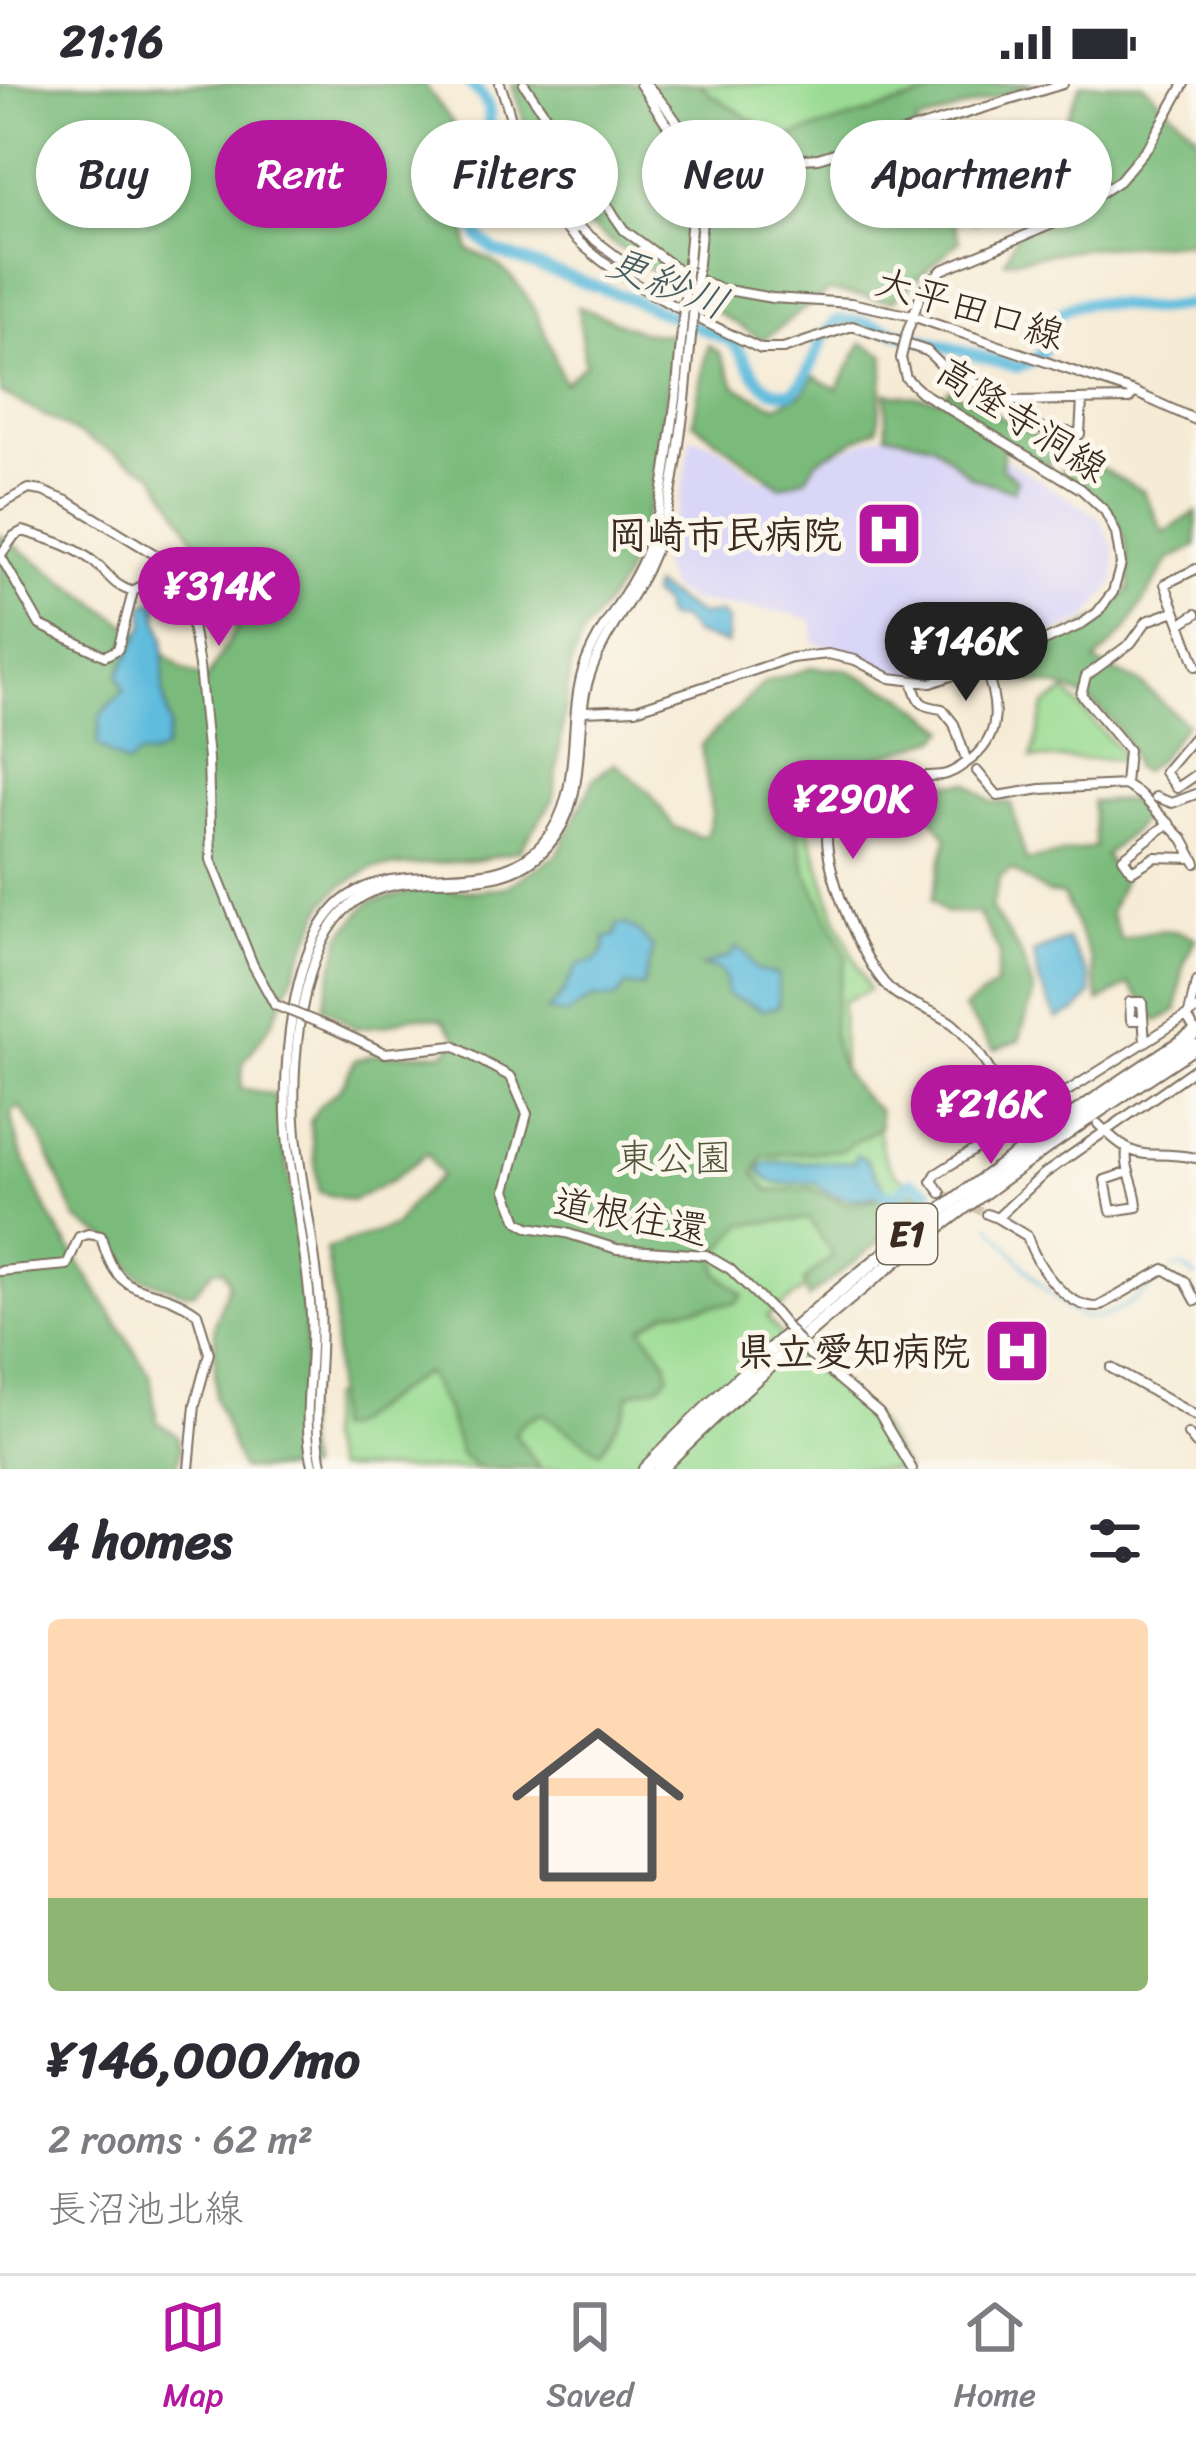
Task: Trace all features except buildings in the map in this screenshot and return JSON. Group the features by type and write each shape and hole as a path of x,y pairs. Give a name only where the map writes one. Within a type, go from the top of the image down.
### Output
{"highway":[{"name":"E1","path":"645,1469 730,1384 897,1241 1194,1029"},
{"name":"E1","path":"660,1469 772,1361 904,1251 1033,1155 1196,1046"}],"street":[{"path":"500,84 538,194 569,232 637,283 761,350 783,349 852,326 926,351 944,368 1014,400 1129,399 1134,392"},
{"name":"大平田口線","path":"524,84 624,230 644,248 716,289 851,303 912,316 1134,392 1196,420"},
{"path":"643,84 675,120"},
{"path":"643,84 665,120"},
{"path":"806,159 1063,84"},
{"path":"912,316 922,291 942,270 1066,218 1119,181 1150,144 1184,84"},
{"path":"569,232 578,227 624,262 644,248"},
{"path":"680,400 696,228"},
{"path":"318,1469 307,1425 311,1317 286,1102 298,994 316,935 334,907 363,887 403,877 491,873 524,859 552,830 567,790 587,683 601,645 650,563 667,511 702,228"},
{"name":"高隆寺洞線","path":"912,316 901,358 912,385 1081,489 1105,511 1117,533 1120,552 1118,578 1097,613 1080,625 961,675 913,684"},
{"path":"1041,428 1079,434 1082,400"},
{"path":"0,505 29,489 42,490 169,562 133,592 118,649 104,656 40,626 0,556 23,531 67,546 94,562 119,588 133,592"},
{"name":"道根往還","path":"169,562 186,590 199,666 211,860 275,1005 386,1053 454,1046 511,1078 527,1114 506,1190 518,1221 617,1249 706,1256 730,1269 829,1375 879,1413 912,1469"},
{"path":"1196,569 1165,584 1196,666"},
{"path":"1125,785 1128,750 1081,694 1080,686 1086,676 1131,643 1147,622 1174,611"},
{"path":"1180,624 1196,614"},
{"path":"580,710 636,709 791,658 828,654 913,684 921,705 942,709 954,724 965,756"},
{"path":"985,665 995,693 996,723 985,747 941,775 886,775 850,788 834,812 826,839 838,888 878,975 891,991 953,1024 1021,1124"},
{"path":"318,1469 321,1310 296,1130 308,984 325,936 355,902 393,886 507,875 538,856 561,828 576,790 580,710"},
{"path":"1196,736 1166,772 1177,788 1196,775"},
{"path":"977,771 998,796 1125,785 1154,801 1172,803 1196,794"},
{"path":"1154,801 1186,842 1194,861 1154,857 1132,871 1123,858 1169,823"},
{"path":"1194,1029 1196,982"},
{"path":"941,1193 932,1180 936,1174 1077,1093 1192,1012"},
{"path":"1143,1020 1145,1042"},
{"path":"1196,1068 1101,1127 992,1216 1027,1236 1034,1260 1076,1303 1098,1307 1164,1269 1185,1281 1196,1300"},
{"path":"1101,1127 1127,1150 1196,1158"},
{"path":"1127,1150 1137,1208 1111,1211 1106,1180 1129,1172"},
{"path":"0,1271 67,1265 79,1238 95,1234 101,1236 107,1262 118,1277 196,1313 209,1353 195,1406 189,1469"},
{"path":"1112,1368 1196,1416"},
{"path":"1188,1434 1196,1444"}],"shaded area":[{"name":"岡崎市民病院","path":"934,415 1099,517 1115,550 1115,580 1087,619 955,674 917,679 884,670 864,656 814,643 812,620 693,602 670,589 660,565 678,510 692,437 716,445 762,480"}],"green space":[{"path":"0,84 424,84 451,120 411,120 411,228 467,228 468,250 506,272 531,304 564,383 585,364 578,306 641,332 676,335 649,508 624,579 582,636 571,666 553,800 519,851 479,860 373,868 340,887 325,903 273,1021 243,1063 241,1088 275,1095 295,1211 305,1299 307,1469 241,1469 215,1398 215,1322 229,1283 224,1270 214,1269 194,1292 186,1293 139,1277 107,1238 77,1220 40,1136 19,1106 11,1114 20,1150 49,1215 150,1375 157,1422 177,1435 181,1450 176,1469 0,1469 0,535 183,670 206,680 236,629 184,520 154,474 0,392"},
{"path":"512,84 701,84 752,120 642,120 642,228 806,228 806,132 830,125 830,228 955,228 960,240 893,301 828,291 763,340 667,282 592,228 618,228 618,120 524,120"},
{"path":"652,84 1033,84 877,120 830,120 830,131 806,136 806,120 686,120"},
{"path":"964,84 1034,84 928,120 846,120"},
{"path":"1081,84 1143,84 1196,134 1196,242 1087,248 1005,261 1019,228 1112,228 1112,120 1066,120"},
{"path":"862,343 885,355 878,428 816,461 807,478 780,486 693,422 708,345 720,353 736,387 776,406 803,393 814,376 837,389"},
{"path":"949,389 1055,446 1049,467 1004,444 1002,468 1017,480 1013,491 971,477 933,444 887,434 886,393 940,399"},
{"path":"1069,451 1143,491 1164,533 1196,512 1196,546 1169,560 1126,630 1095,662 1142,684 1186,724 1157,761 1142,772 1134,768 1127,744 1112,721 1091,702 1068,690 1029,681 1008,663 1105,616 1130,588 1126,546 1115,518 1095,496 1061,473"},
{"name":"東公園","path":"811,668 845,669 903,696 947,729 938,739 864,761 853,770 805,773 795,822 806,871 847,957 836,1003 834,1041 847,1076 879,1111 880,1127 842,1150 762,1156 755,1174 769,1191 810,1188 847,1204 914,1192 931,1201 808,1298 804,1281 833,1255 809,1219 744,1224 716,1254 718,1273 743,1295 735,1303 668,1311 642,1328 666,1361 669,1374 660,1385 629,1394 626,1409 600,1452 542,1413 523,1422 515,1434 540,1469 478,1469 460,1454 447,1411 425,1372 344,1428 334,1430 335,1304 326,1249 395,1226 412,1202 441,1176 427,1153 392,1180 352,1201 319,1192 310,1122 319,1106 341,1088 355,1060 372,1055 444,1053 459,1040 442,1019 414,1016 355,1028 323,1006 342,935 369,902 424,889 506,887 557,855 595,777 615,763 650,793 674,827 700,837 707,834 712,815 701,745 765,682"},
{"path":"1066,692 1122,753 1122,760 1032,758 1044,706"},
{"path":"968,783 991,802 1011,803 1026,861 1095,847 1092,802 1128,800 1144,816 1105,855 1123,880 1110,912 1121,940 1159,931 1195,938 1183,967 1177,1010 1158,1021 1129,984 1099,1002 1091,960 1063,895 1047,893 1012,870 1000,877 991,908 1021,954 1034,993 1019,1041 994,1050 964,1009 995,986 1000,953 978,913 945,913 932,900 947,838 916,796 923,784"},
{"name":"東公園","path":"806,821 835,915 869,990 842,1002 843,1085 877,1114 889,1165 905,1180 933,1192 767,1317 799,1357 876,1420 905,1469 335,1469 325,1440 329,1398 379,1356 721,880"}],"water":[{"path":"653,586 700,615 720,613 727,620 727,644 694,634 682,620 666,618 662,603 651,595"},
{"path":"158,600 170,727 164,750 139,755 127,765 97,745 101,714 124,691 118,675 145,624 143,605"},
{"path":"625,924 653,948 643,987 626,986 615,999 593,998 566,1015 546,1011 558,1001 579,964 595,961 604,951 605,938 616,935 617,925"},
{"path":"1067,939 1089,977 1091,994 1077,1011 1057,1019 1039,981 1033,953"},
{"path":"736,947 747,954 756,970 778,975 778,1007 762,1010 727,995 720,970 702,966 731,956"},
{"path":"856,1155 865,1158 886,1191 849,1198 815,1182 780,1183 761,1173 761,1166 768,1162 854,1162"}],"waterway":[{"name":"更紗川","path":"470,84 488,106 490,116 473,178 479,237 495,251 626,297 731,341 763,384 780,392 792,392 800,385 838,320 862,322 1017,367 1038,357 1056,318 1073,306 1094,303 1154,309 1196,303"},
{"path":"884,1192 893,1199 911,1182 929,1191"},
{"path":"990,1224 1046,1290 1083,1317 1115,1311 1164,1275"},
{"path":"1172,1269 1182,1267 1196,1277"}],"tunnel":[{"path":"941,1193 987,1214"}],"place":[{"name":"岡崎市民病院","path":"889,534"},
{"name":"県立愛知病院","path":"1017,1351"}]}
